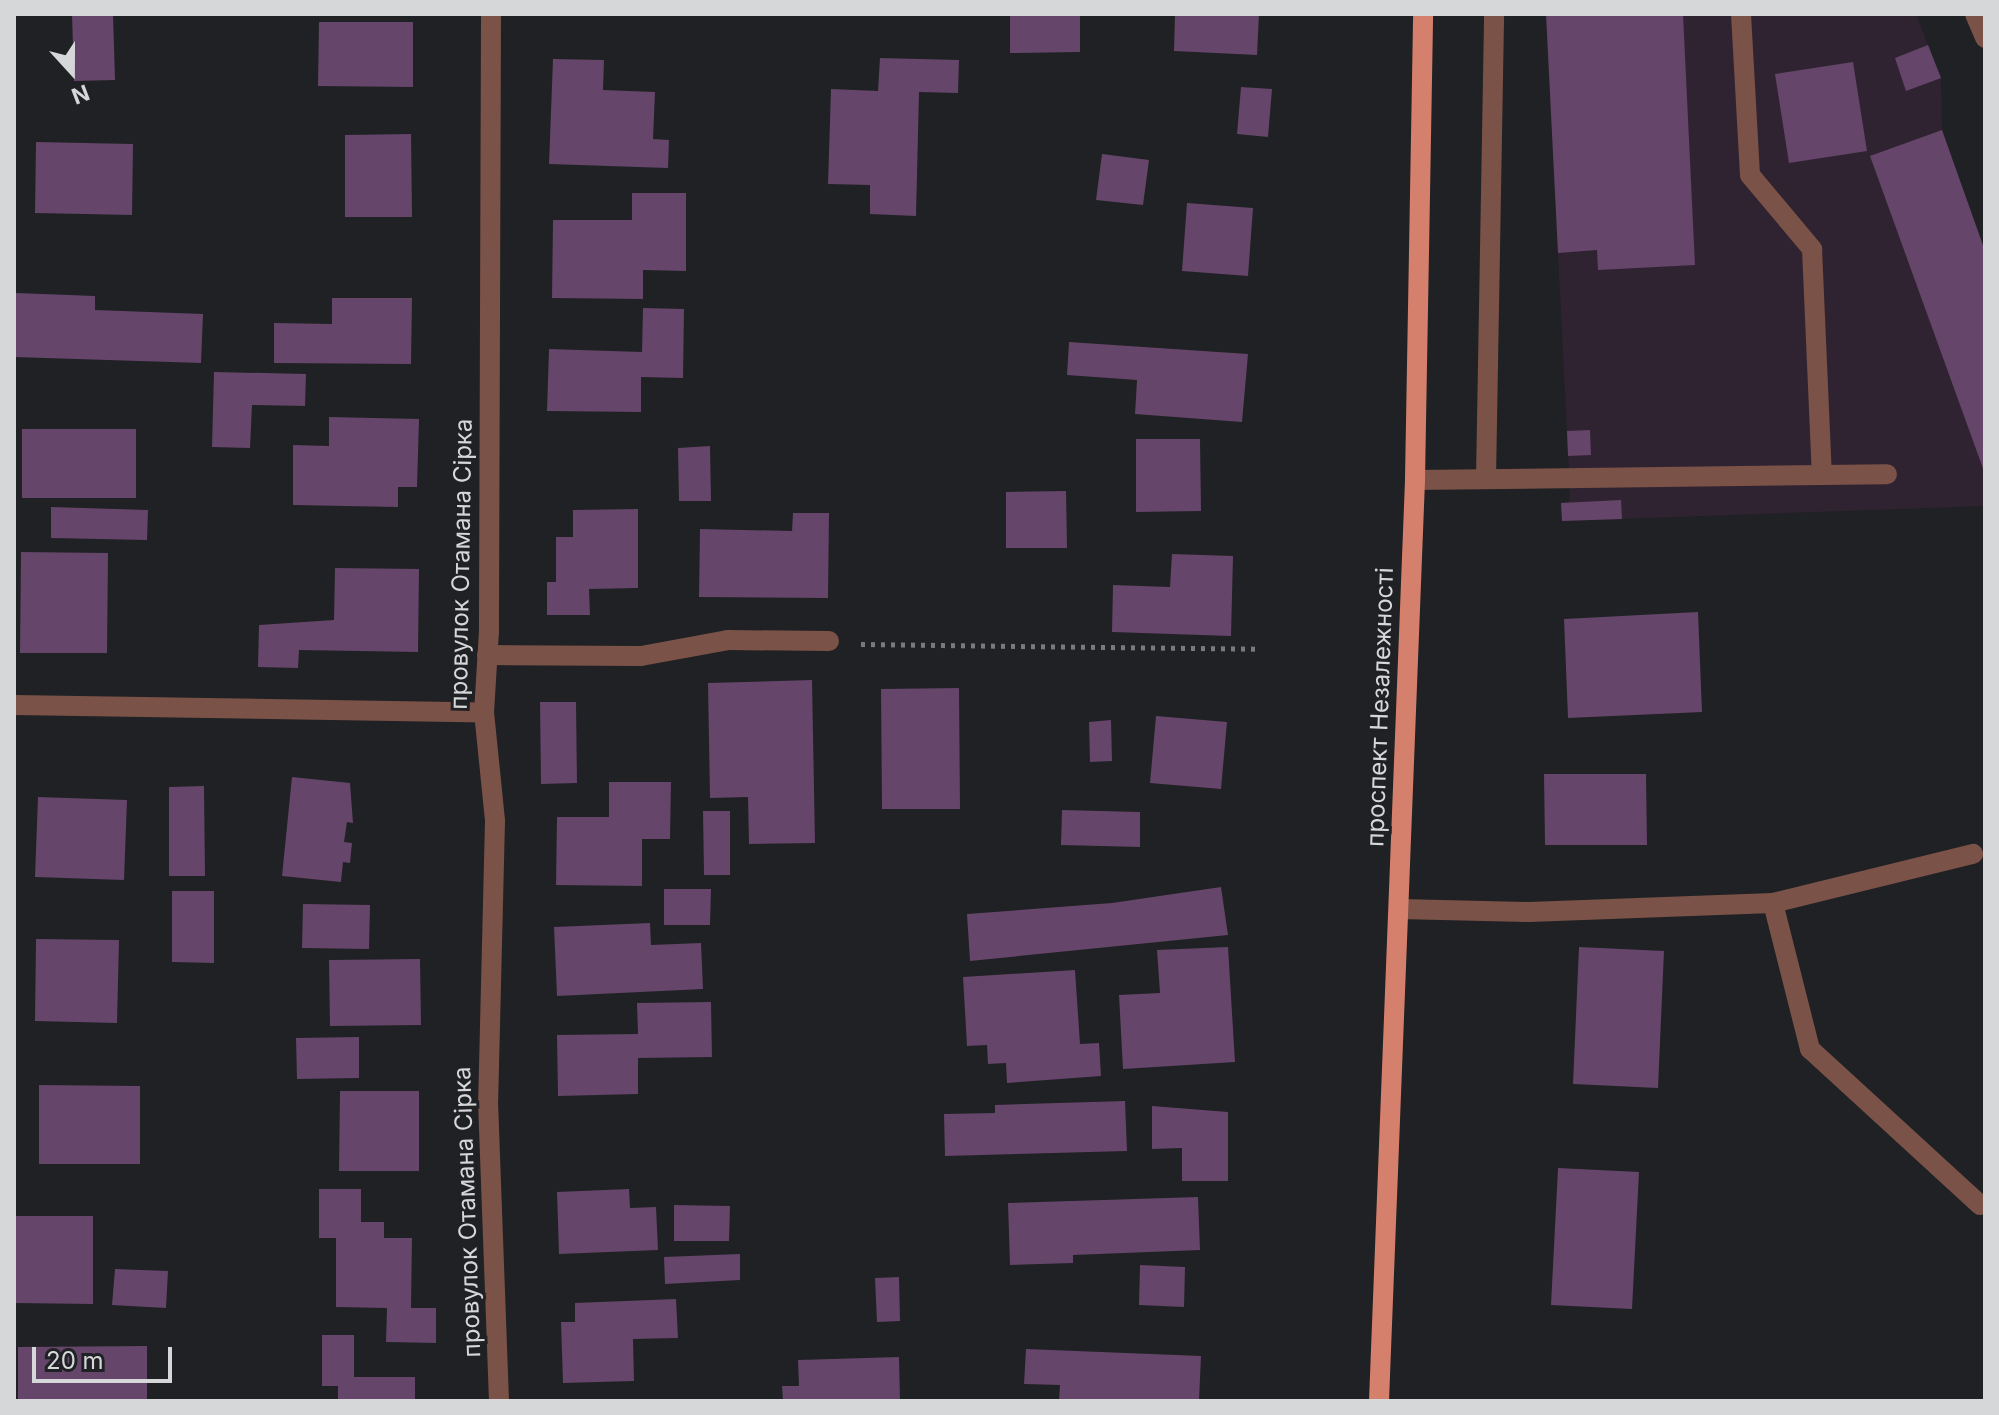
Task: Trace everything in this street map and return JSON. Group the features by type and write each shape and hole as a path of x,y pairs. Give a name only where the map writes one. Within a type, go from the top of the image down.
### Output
{"main road":[{"name":"проспект Незалежності","path":"1379,1401 1415,480 1423,14"}],"street":[{"name":"провулок Отамана Сірка","path":"491,14 487,655 484,712 495,821 488,1101 499,1401"},
{"path":"1486,479 1494,14"},
{"path":"1741,14 1750,175 1812,249 1822,475"},
{"path":"1415,480 1887,474"},
{"path":"487,655 641,656 728,640 829,641"},
{"path":"14,705 484,712"},
{"path":"1399,909 1529,912 1773,903 1973,854"},
{"path":"1773,903 1810,1049 1980,1205"}],"path":[{"path":"829,641 1260,649"}],"shaded area":[{"path":"1546,14 1916,14 1941,78 1942,130 1985,251 1985,506 1562,521 1561,503 1570,501 1570,492"}],"building":[{"path":"72,14 113,14 115,80 74,81"},
{"path":"1010,14 1080,14 1080,52 1010,53"},
{"path":"1175,14 1259,14 1257,55 1174,51"},
{"path":"1546,14 1683,14 1695,265 1598,270 1597,250 1558,253"},
{"path":"319,22 413,22 413,87 318,86"},
{"path":"1928,45 1941,78 1906,91 1895,58"},
{"path":"880,58 959,60 958,93 919,92 916,216 870,214 870,185 828,184 831,89 878,91"},
{"path":"553,59 604,60 603,90 655,92 653,139 669,140 668,168 549,164"},
{"path":"1853,62 1867,151 1789,163 1775,74"},
{"path":"1241,87 1272,89 1268,137 1237,134"},
{"path":"1942,130 1985,251 1985,474 1870,156"},
{"path":"411,134 412,217 345,217 345,135"},
{"path":"36,142 133,144 132,215 35,213"},
{"path":"1102,154 1149,160 1143,205 1096,200"},
{"path":"632,193 686,193 686,271 643,270 643,299 552,298 553,220 632,220"},
{"path":"1187,203 1253,208 1248,276 1182,271"},
{"path":"16,293 95,296 95,310 203,314 201,363 14,357"},
{"path":"332,298 412,298 411,364 274,363 274,323 332,324"},
{"path":"643,308 684,309 683,378 641,377 641,412 547,411 549,349 642,352"},
{"path":"1069,342 1248,354 1242,422 1135,414 1137,380 1067,375"},
{"path":"214,372 306,374 305,406 252,405 250,448 212,447"},
{"path":"329,417 419,419 417,487 398,487 398,507 293,505 293,445 329,446"},
{"path":"22,429 136,429 136,498 22,498"},
{"path":"1590,430 1591,455 1568,456 1567,431"},
{"path":"1136,439 1200,439 1201,511 1136,512"},
{"path":"710,446 711,501 679,501 678,448"},
{"path":"1066,491 1067,548 1006,548 1006,492"},
{"path":"1621,500 1622,519 1562,521 1561,503"},
{"path":"51,507 148,510 147,540 51,538"},
{"path":"638,509 638,588 589,589 590,615 547,615 547,582 556,582 556,537 573,537 573,510"},
{"path":"793,513 829,513 828,598 699,597 700,529 792,531"},
{"path":"21,552 108,553 107,653 20,653"},
{"path":"1172,554 1233,556 1231,636 1112,632 1113,585 1170,587"},
{"path":"335,568 419,569 418,652 299,650 298,668 258,667 259,625 334,620"},
{"path":"1698,612 1702,712 1568,718 1564,619"},
{"path":"812,680 815,843 749,844 748,797 710,798 708,683"},
{"path":"959,688 960,809 882,809 881,689"},
{"path":"540,702 576,702 577,783 541,784"},
{"path":"1156,716 1227,722 1221,789 1150,783"},
{"path":"1111,720 1112,761 1090,762 1089,722"},
{"path":"1544,774 1646,774 1647,845 1545,845"},
{"path":"292,777 350,783 353,823 347,822 344,842 352,843 350,863 343,862 341,882 282,876"},
{"path":"609,782 671,782 670,839 642,839 642,886 556,885 557,817 609,817"},
{"path":"204,786 205,876 169,876 169,787"},
{"path":"38,797 127,800 124,880 35,877"},
{"path":"1062,810 1140,812 1140,847 1061,845"},
{"path":"703,811 730,811 730,875 704,875"},
{"path":"1221,887 1228,935 970,961 967,914 1112,903"},
{"path":"664,889 711,889 710,925 664,925"},
{"path":"172,891 214,891 214,963 172,962"},
{"path":"303,904 370,905 369,949 302,948"},
{"path":"650,923 651,945 701,943 703,989 557,996 554,927"},
{"path":"36,939 119,940 117,1023 35,1021"},
{"path":"1228,947 1235,1062 1123,1069 1119,995 1160,993 1157,950"},
{"path":"1579,947 1664,951 1658,1088 1573,1084"},
{"path":"420,959 421,1025 330,1026 329,960"},
{"path":"1075,970 1080,1044 1099,1043 1101,1076 1007,1083 1006,1063 988,1064 987,1045 967,1046 963,977"},
{"path":"711,1002 712,1057 638,1058 638,1094 558,1096 557,1035 638,1034 637,1003"},
{"path":"359,1037 359,1078 297,1079 296,1038"},
{"path":"39,1085 140,1086 140,1164 39,1164"},
{"path":"340,1091 419,1091 419,1171 339,1171"},
{"path":"1125,1101 1127,1151 945,1156 944,1114 995,1113 995,1105"},
{"path":"1152,1106 1228,1112 1228,1181 1182,1181 1182,1148 1152,1149"},
{"path":"1558,1168 1639,1172 1632,1309 1551,1305"},
{"path":"319,1189 361,1189 361,1222 384,1222 384,1238 412,1238 411,1308 436,1308 436,1343 386,1342 387,1308 336,1307 336,1238 319,1238"},
{"path":"629,1189 630,1208 656,1207 658,1250 559,1254 557,1192"},
{"path":"1198,1197 1200,1250 1073,1255 1073,1263 1010,1265 1008,1203"},
{"path":"674,1205 730,1206 729,1241 674,1241"},
{"path":"15,1216 93,1216 93,1304 15,1303"},
{"path":"740,1254 740,1280 665,1284 664,1257"},
{"path":"1140,1265 1185,1267 1184,1307 1139,1305"},
{"path":"115,1269 168,1271 166,1308 112,1305"},
{"path":"899,1277 900,1321 877,1322 875,1278"},
{"path":"676,1299 678,1338 633,1339 634,1381 563,1383 561,1322 575,1322 575,1303"},
{"path":"322,1335 354,1335 354,1377 415,1377 415,1401 338,1401 338,1386 322,1386"},
{"path":"147,1346 147,1401 18,1401 18,1347"},
{"path":"1026,1349 1201,1356 1199,1401 1059,1401 1060,1385 1024,1384"},
{"path":"899,1357 900,1401 783,1401 782,1386 799,1386 798,1360"}]}
